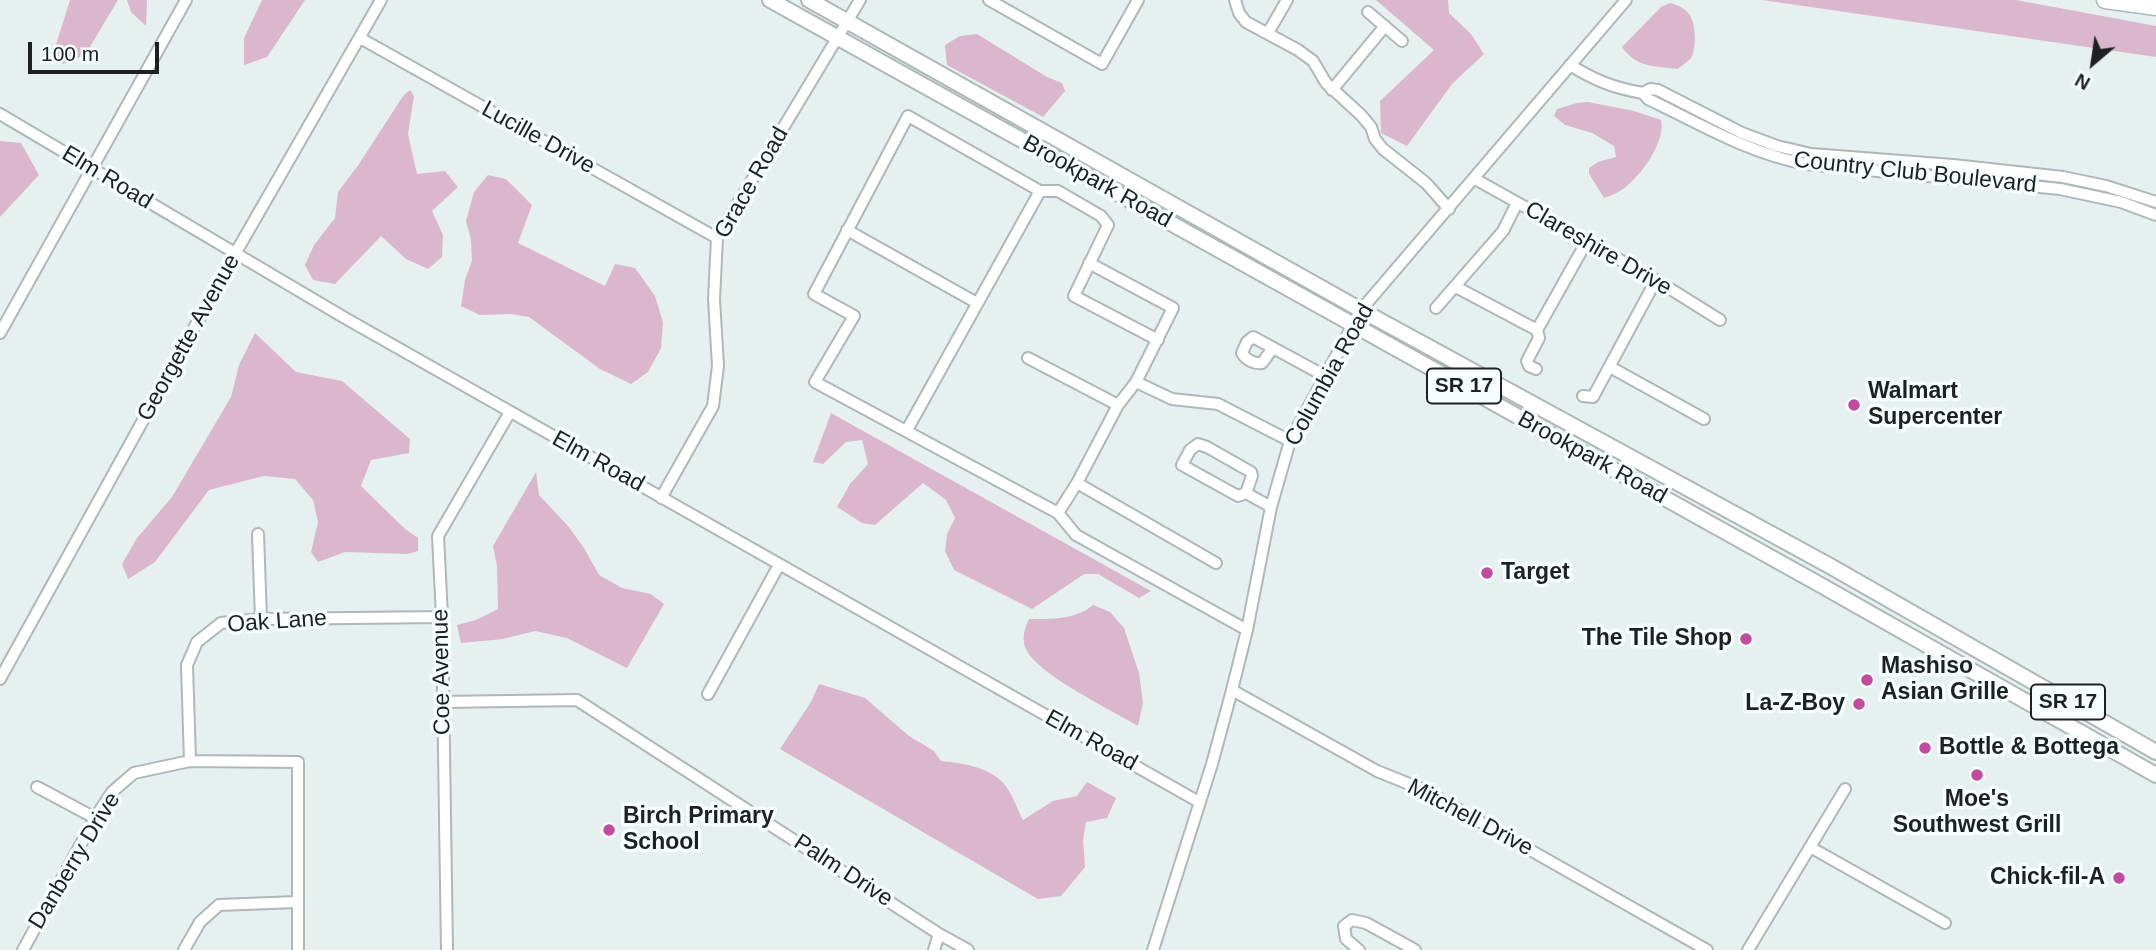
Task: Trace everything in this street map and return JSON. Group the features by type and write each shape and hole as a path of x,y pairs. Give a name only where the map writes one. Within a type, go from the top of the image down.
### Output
{"highway":[{"path":"2105,0 2156,7"}],"main road":[{"name":"Brookpark Road","path":"770,0 2156,775"},
{"name":"Brookpark Road","path":"809,0 1361,310 1830,566 2156,752"}],"street":[{"path":"0,333 186,0"},
{"name":"Georgette Avenue","path":"0,679 235,254 381,0"},
{"name":"Grace Road","path":"661,498 713,406 718,366 714,299 717,237 860,0"},
{"path":"989,0 1102,64 1134,2"},
{"path":"1008,11 1014,0"},
{"path":"1268,33 1287,0"},
{"name":"Columbia Road","path":"1153,950 1232,690 1247,630 1271,506 1290,441 1361,310 1626,0"},
{"path":"1235,3 1246,22 1313,61 1332,90 1371,127 1375,139 1383,149 1426,183 1449,209"},
{"path":"1368,12 1402,41"},
{"path":"1332,90 1385,26"},
{"name":"Lucille Drive","path":"359,38 717,237"},
{"name":"Country Club Boulevard","path":"1570,65 1596,81 1615,88 1643,93 1650,89 1667,93 1742,133 1793,151 1811,155 1953,165 2063,177 2121,190 2156,202"},
{"name":"Country Club Boulevard","path":"1643,93 1648,99 1724,138 1779,159 1806,164 2060,188 2121,202 2156,215"},
{"name":"Elm Road","path":"0,114 235,254 510,412 1199,802"},
{"path":"1158,340 1074,296 1108,225 1101,216 1058,191 1040,191 908,116 814,294 854,316 815,382 1058,513 1076,535 1247,630"},
{"name":"Clareshire Drive","path":"1475,179 1656,280 1720,320"},
{"path":"907,430 1040,191"},
{"path":"1436,308 1503,231 1517,203"},
{"path":"847,230 977,303"},
{"path":"1536,369 1529,366 1527,361 1539,338 1537,330 1587,242"},
{"path":"1058,513 1118,405 1136,382 1173,308 1089,263"},
{"path":"1583,396 1593,397 1656,280"},
{"path":"1456,287 1537,330"},
{"path":"1273,348 1325,376"},
{"path":"1028,358 1118,405"},
{"path":"1610,367 1704,419"},
{"path":"1136,382 1172,400 1218,404 1290,441"},
{"name":"Coe Avenue","path":"447,950 439,536 510,412"},
{"path":"1246,493 1251,471 1198,444 1190,450 1182,465 1238,496 1246,493 1271,506"},
{"path":"1077,483 1216,563"},
{"path":"258,534 261,619"},
{"path":"708,694 779,565"},
{"name":"Oak Lane","path":"190,761 187,666 197,642 221,623 261,619 442,617"},
{"name":"Mitchell Drive","path":"1232,690 1377,771 1424,790 1707,950"},
{"name":"Palm Drive","path":"442,702 577,700 939,934 968,950"},
{"name":"Danberry Drive","path":"23,950 112,792 134,773 190,761 298,762 297,902"},
{"path":"37,787 95,818"},
{"path":"1748,950 1844,789"},
{"path":"1810,847 1945,923"},
{"path":"184,950 200,922 219,905 297,902 298,950"},
{"path":"1359,950 1346,939 1344,926 1353,920 1366,923 1415,950"},
{"path":"934,950 939,934"},
{"path":"1390,950 1396,940"}],"shaded area":[{"path":"70,0 118,0 85,55 63,64 54,51"},
{"path":"127,0 147,0 146,26 131,12"},
{"path":"262,0 305,0 267,57 244,65 244,38"},
{"path":"1376,0 1448,0 1449,13 1471,34 1484,54 1452,84 1407,146 1381,133 1380,101 1434,50"},
{"path":"1762,0 2016,0 2156,26 2156,57"},
{"path":"1670,3 1683,8 1691,18 1695,42 1691,58 1678,69 1647,65 1634,59 1622,47 1661,7"},
{"path":"977,34 1047,77 1062,83 1065,91 1043,117 947,65 945,45 960,36"},
{"path":"410,90 414,96 408,134 417,174 445,171 458,187 432,211 443,235 442,257 428,269 406,259 381,236 335,284 313,280 305,265 314,245 335,218 338,192 403,96"},
{"path":"1588,102 1634,111 1661,120 1659,139 1650,160 1620,191 1604,198 1589,174 1589,168 1598,162 1616,157 1614,146 1592,133 1565,125 1554,116 1557,109"},
{"path":"0,141 21,143 39,175 0,217"},
{"path":"488,175 506,179 532,205 518,243 605,286 615,264 635,268 655,296 663,322 661,348 648,372 631,384 600,369 529,317 511,314 480,315 461,306 465,280 472,261 471,240 466,221 474,192"},
{"path":"255,333 296,372 342,381 410,439 409,453 371,460 361,486 418,538 418,551 407,554 345,552 318,562 311,552 318,522 313,500 295,479 264,476 209,490 155,562 128,579 122,564 137,538 172,497 231,397 239,365"},
{"path":"831,413 1151,591 1139,598 1098,574 1084,574 1032,609 954,570 945,551 947,534 955,518 946,500 923,483 875,525 862,523 837,507 850,484 868,464 862,440 846,442 823,464 813,462"},
{"path":"536,472 539,495 568,526 599,575 622,588 651,594 664,604 627,668 567,638 535,631 503,639 461,643 457,625 476,620 498,609 497,566 493,546"},
{"path":"1093,605 1110,612 1124,628 1139,673 1143,703 1138,726 1061,682 1035,661 1025,647 1024,635 1029,619 1071,616"},
{"path":"819,684 865,698 909,736 934,751 941,761 983,770 998,778 1007,788 1023,820 1053,801 1077,796 1087,782 1116,798 1107,818 1086,822 1083,840 1085,867 1061,896 1038,899 780,749 811,702"}],"place":[{"name":"Walmart Supercenter","path":"1854,405"},
{"name":"Target","path":"1487,573"},
{"name":"The Tile Shop","path":"1746,639"},
{"name":"Mashiso Asian Grille","path":"1867,680"},
{"name":"La-Z-Boy","path":"1859,704"},
{"name":"Bottle & Bottega","path":"1925,748"},
{"name":"Moe's Southwest Grill","path":"1977,775"},
{"name":"Birch Primary School","path":"609,830"},
{"name":"Chick-fil-A","path":"2119,878"}]}
